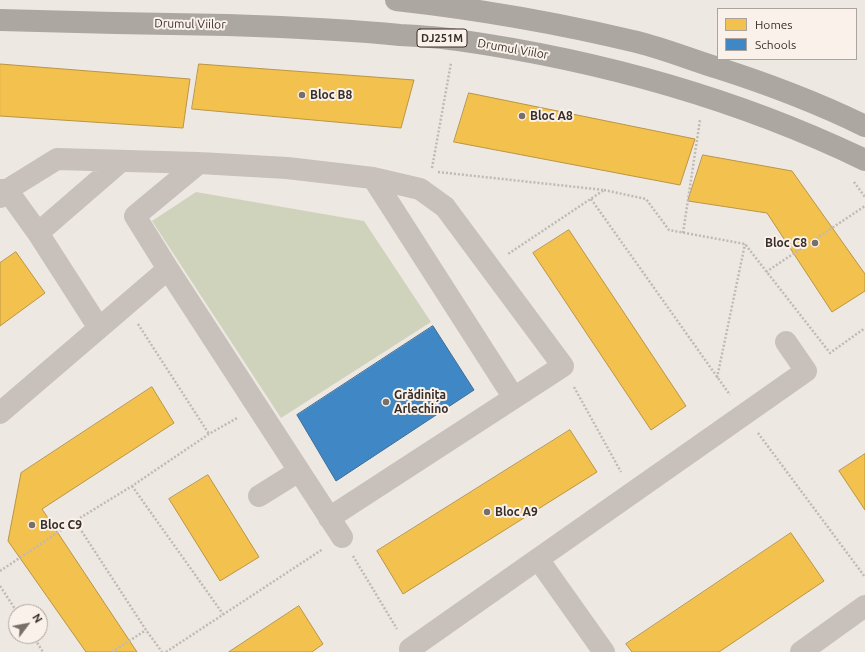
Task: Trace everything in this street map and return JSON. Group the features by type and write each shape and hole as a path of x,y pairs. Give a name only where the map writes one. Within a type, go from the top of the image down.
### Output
{"highway":[{"path":"396,0 525,18 638,43 754,80 836,112 865,126"},
{"name":"Drumul Viilor","path":"0,20 262,26 344,30 455,40 545,54 622,72 703,96 772,119 825,141 865,160"}],"street":[{"path":"99,328 38,233 2,192 57,159 120,162 199,163 287,168 373,178 420,190 445,207 563,366 329,518"},
{"path":"38,233 120,162"},
{"path":"199,163 135,216 342,537"},
{"path":"373,178 514,398"},
{"path":"0,414 168,269"},
{"path":"410,649 806,371 786,342"},
{"path":"259,496 299,471"},
{"path":"538,559 604,652"},
{"path":"801,652 865,606"}],"path":[{"path":"455,40 432,171 604,190 646,199 670,230 745,244 830,353 865,328"},
{"path":"682,233 703,96"},
{"path":"490,266 604,190"},
{"path":"591,199 717,378 865,577"},
{"path":"766,272 865,206"},
{"path":"717,378 745,244"},
{"path":"126,305 210,434"},
{"path":"563,366 632,493"},
{"path":"0,571 210,434 257,406"},
{"path":"132,486 223,614"},
{"path":"75,521 162,652"},
{"path":"166,652 342,537 410,649"},
{"path":"0,586 12,604"},
{"path":"112,652 146,630"}],"green space":[{"path":"196,192 364,221 431,322 281,418 152,221"}],"building: Homes":[{"path":"0,64 190,79 183,128 0,116"},
{"name":"Bloc B8","path":"199,64 414,80 401,128 192,109"},
{"name":"Bloc A8","path":"469,93 695,139 680,185 454,142"},
{"name":"Bloc C8","path":"703,155 792,171 865,274 865,291 832,312 767,213 688,201"},
{"path":"569,230 686,406 651,430 533,253"},
{"path":"16,252 45,293 0,326 0,263"},
{"name":"Bloc C9","path":"152,387 174,423 42,509 137,652 86,652 8,541 21,473"},
{"name":"Bloc A9","path":"570,430 597,472 403,594 377,551"},
{"path":"865,454 865,510 839,471"},
{"path":"208,475 259,557 220,581 169,499"},
{"path":"791,533 824,581 719,652 632,652 626,644"},
{"path":"299,606 323,644 312,652 229,652"}],"building: Schools":[{"name":"Grădinița Arlechino","path":"433,326 474,390 336,481 297,415"}],"place":[{"name":"Bloc B8","path":"302,95"},
{"name":"Bloc A8","path":"522,116"},
{"name":"Bloc C8","path":"815,243"},
{"name":"Grădinița Arlechino","path":"386,402"},
{"name":"Bloc A9","path":"487,512"},
{"name":"Bloc C9","path":"32,525"}]}
